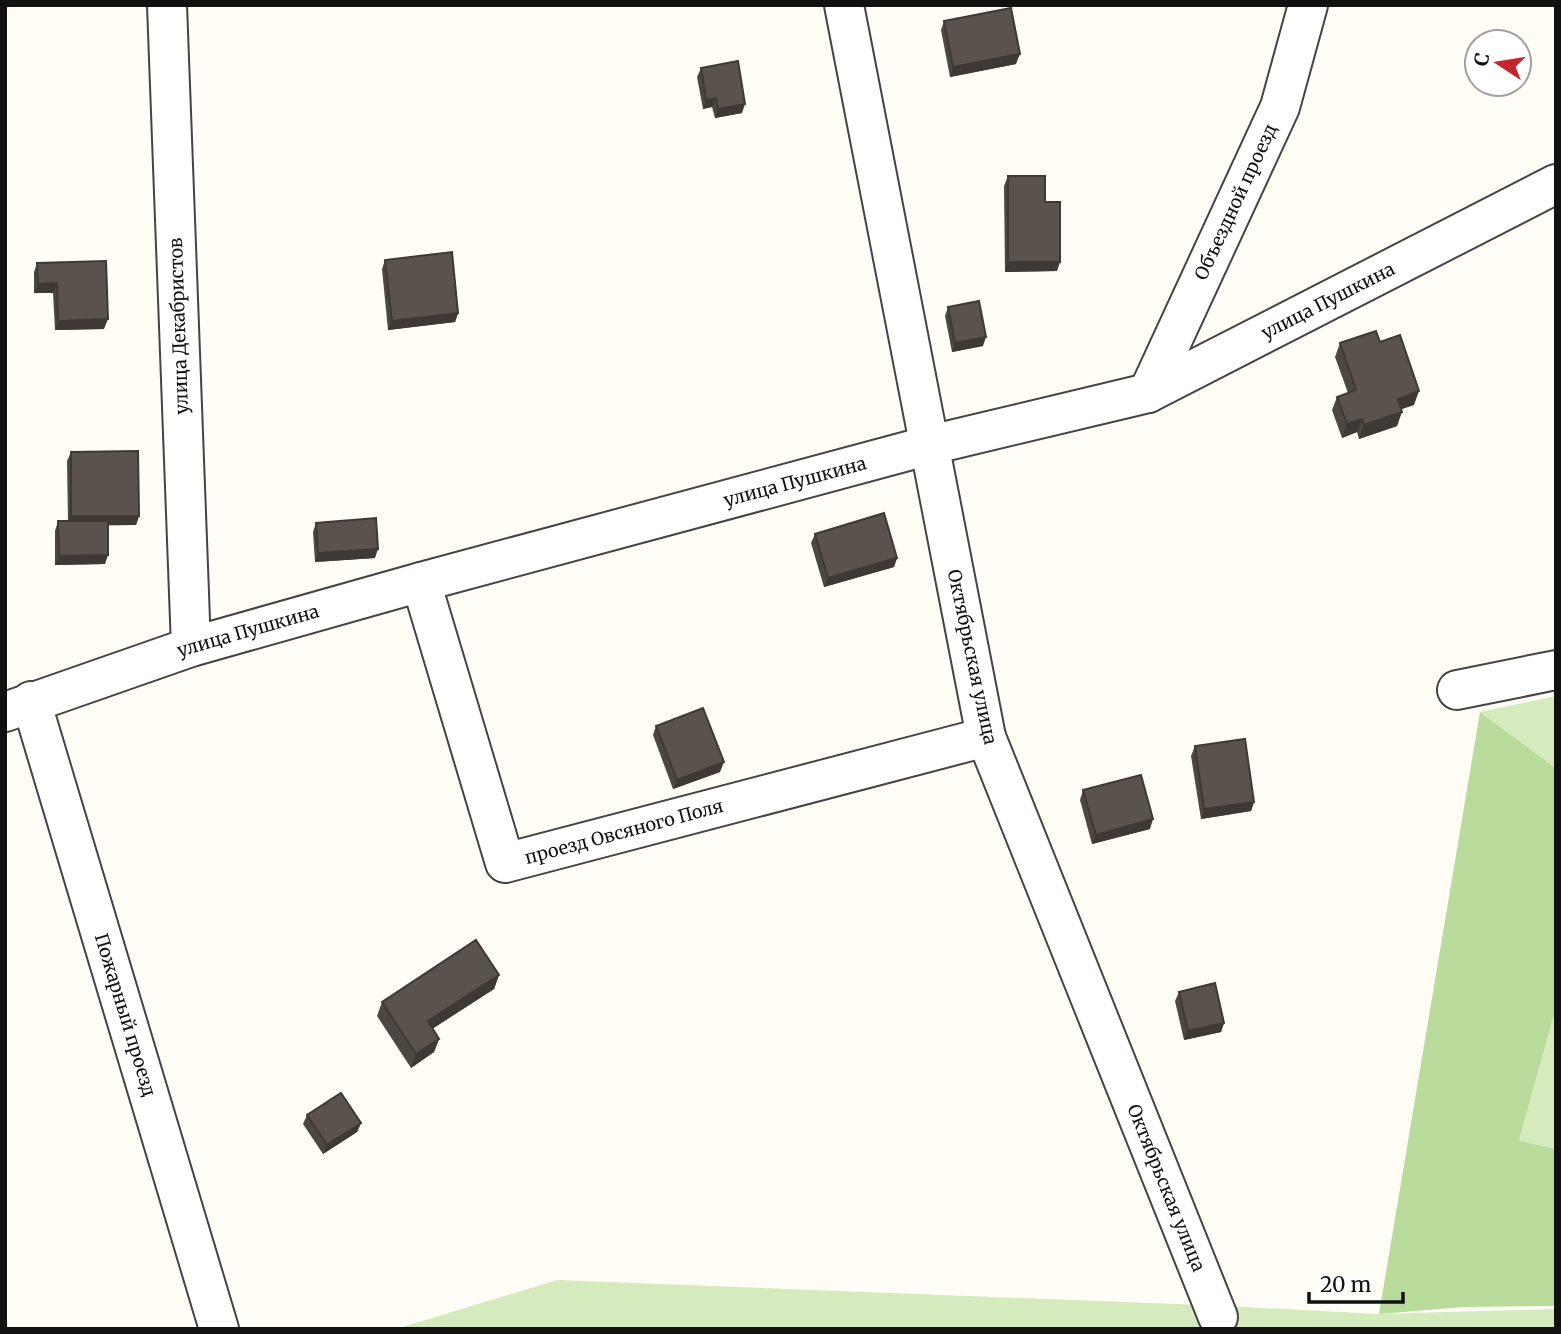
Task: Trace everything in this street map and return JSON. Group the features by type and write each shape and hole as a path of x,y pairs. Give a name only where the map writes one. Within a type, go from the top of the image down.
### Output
{"street":[{"name":"улица Декабристов","path":"167,5 191,647"},
{"name":"Октябрьская улица","path":"844,5 986,737 1217,1317"},
{"name":"Объездной проезд","path":"1148,393 1279,107 1308,5"},
{"name":"улица Пушкина","path":"18,707 191,647 421,582 930,445 1148,393 1556,184"},
{"name":"проезд Овсяного Поля","path":"421,582 505,863 986,737"},
{"path":"1457,690 1556,670"},
{"name":"Пожарный проезд","path":"18,707 219,1329"}],"green space":[{"path":"1556,696 1556,768 1480,712"},
{"path":"1480,712 1556,768 1556,1008 1519,1141 1556,1149 1556,1306 1464,1307 1379,1314"},
{"path":"1556,1008 1556,1149 1519,1142"},
{"path":"557,1280 1379,1314 1556,1309 1556,1329 396,1329"}],"building":[{"path":"1011,8 1020,54 953,67 944,21"},
{"path":"738,61 745,104 718,109 716,98 706,100 701,68"},
{"path":"1008,176 1045,176 1045,202 1060,202 1060,262 1008,262"},
{"path":"452,252 458,313 392,321 385,260"},
{"path":"106,261 108,319 58,321 57,283 38,284 37,263"},
{"path":"979,301 986,337 955,343 948,307"},
{"path":"1376,331 1380,342 1400,335 1419,391 1398,399 1402,412 1364,425 1362,419 1347,424 1337,397 1356,390 1340,343"},
{"path":"138,451 139,516 71,516 71,452"},
{"path":"884,513 897,558 828,578 815,534"},
{"path":"376,518 378,549 318,553 316,523"},
{"path":"58,521 108,521 108,555 59,556"},
{"path":"703,708 724,762 677,780 656,726"},
{"path":"1245,739 1254,802 1204,809 1195,746"},
{"path":"1141,775 1153,819 1096,835 1083,790"},
{"path":"476,940 499,975 428,1021 439,1039 416,1054 382,1002"},
{"path":"1215,983 1224,1023 1188,1031 1179,992"},
{"path":"341,1093 361,1123 327,1145 307,1115"}]}
